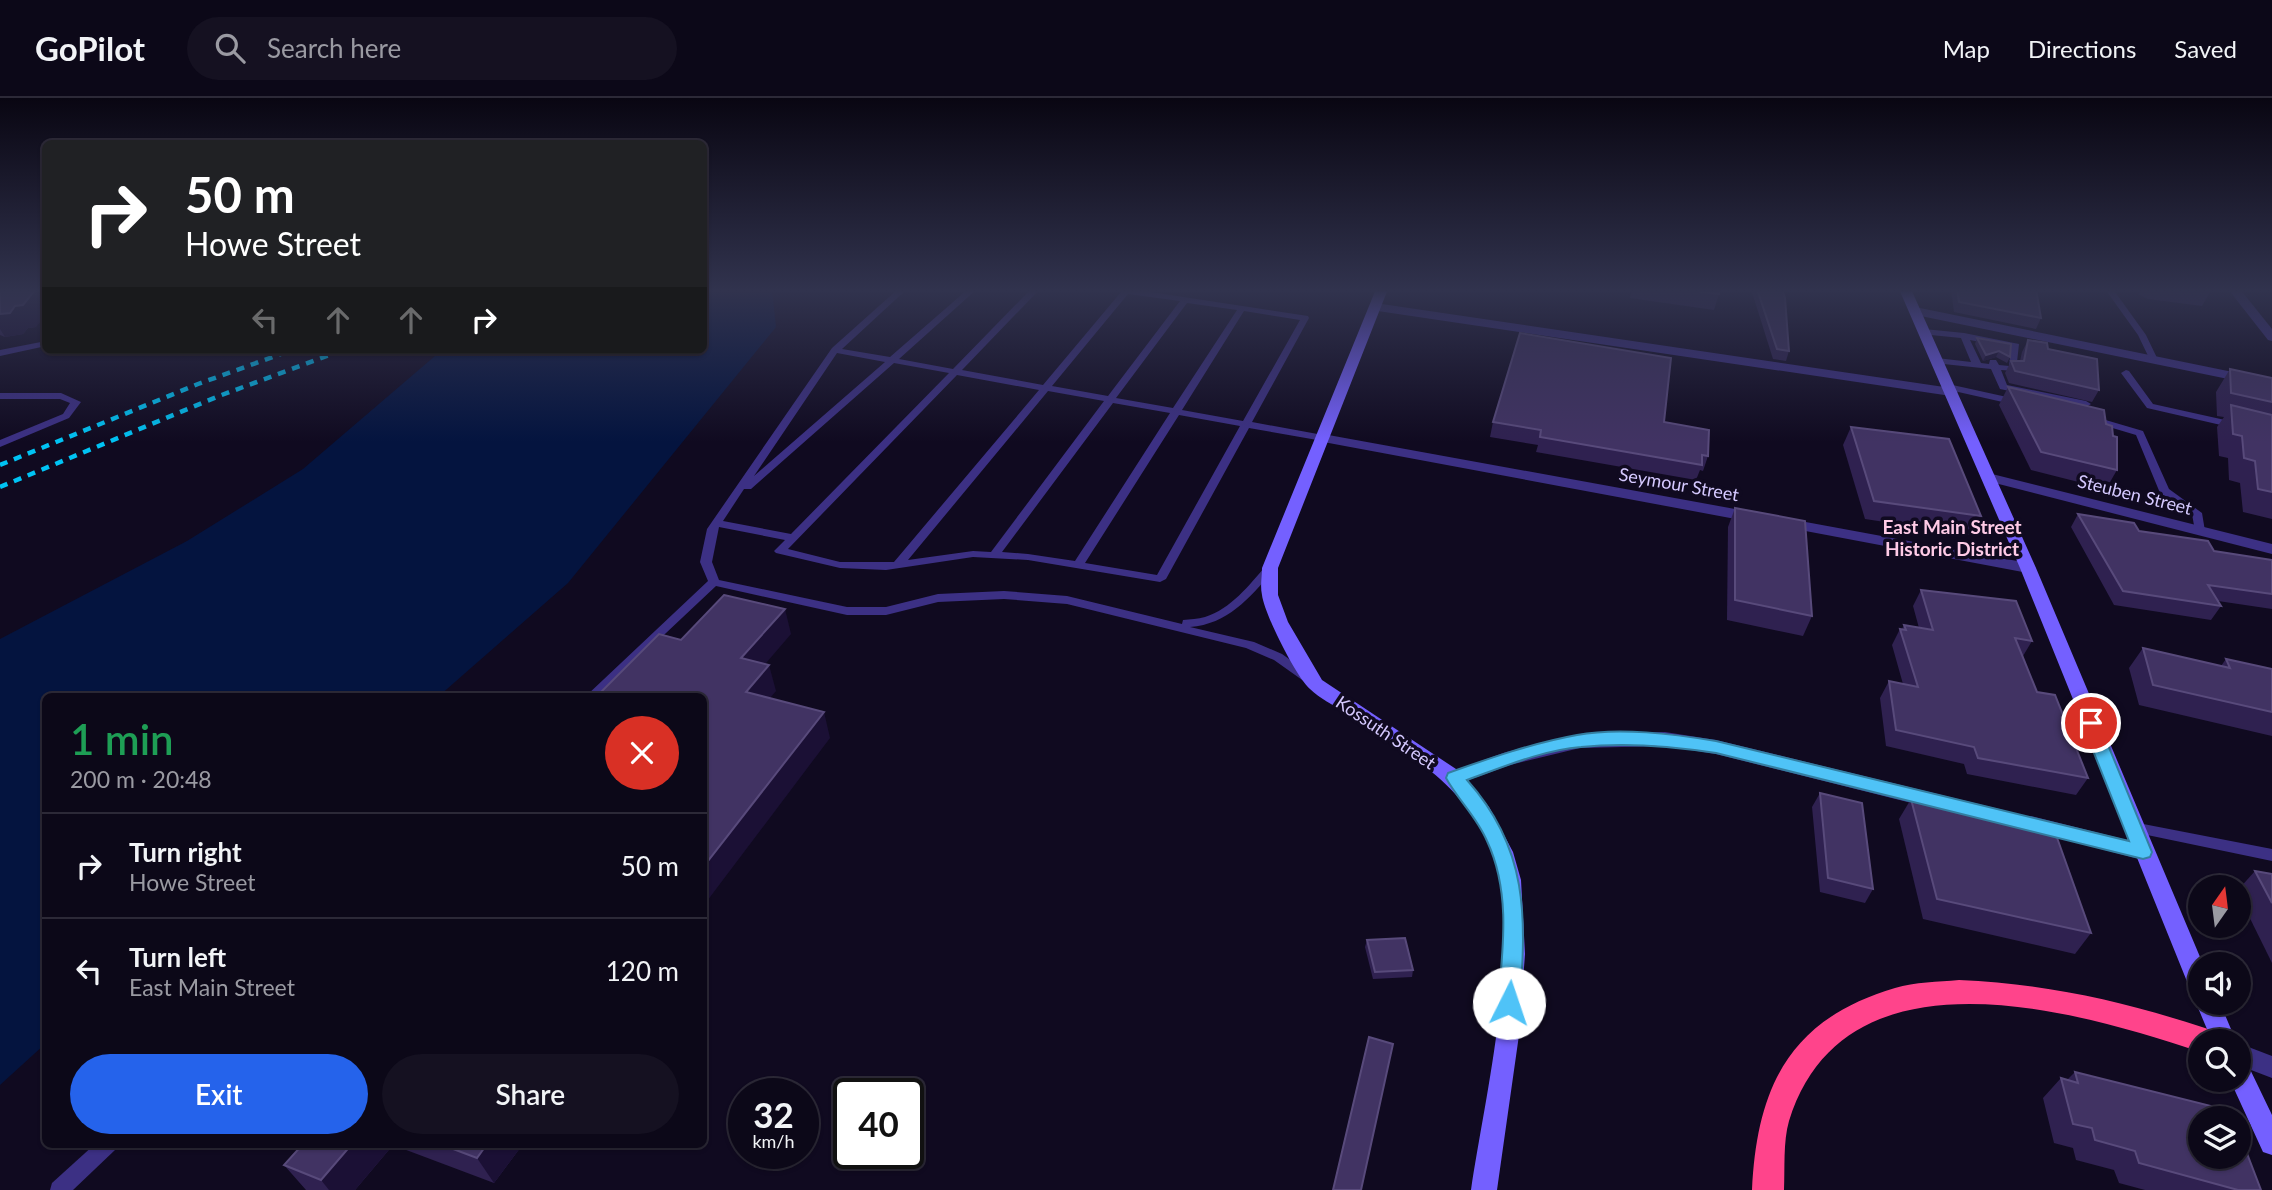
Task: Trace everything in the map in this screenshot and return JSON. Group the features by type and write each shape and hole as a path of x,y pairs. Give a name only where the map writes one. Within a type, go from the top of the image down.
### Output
{"highway":[{"path":"1768,1190 1774,1121 1786,1087 1803,1060 1827,1035 1853,1016 1884,1002 1919,994 2006,993 2103,1009 2188,1036"}],"street":[{"name":"Kossuth Street","path":"1362,340 1270,568 1270,595 1279,622 1315,684 1455,778 1472,797 1497,841 1510,878 1515,929 1509,1003 1484,1190"},
{"path":"1639,340 1949,390"},
{"path":"1928,340 2028,568 2188,956"},
{"path":"2032,340 2050,346 2154,360 2272,384"},
{"name":"Seymour Street","path":"1323,438 2028,568"},
{"name":"Steuben Street","path":"1988,477 2272,549"},
{"path":"1455,778 1506,759 1580,741 1665,739 1716,747 2143,852"},
{"path":"2251,1059 2272,1068"},
{"path":"2248,1092 2272,1143"}],"lane":[{"path":"714,582 706,562 716,523 835,350 846,340"},
{"path":"732,500 916,340"},
{"path":"986,340 780,551 840,565 898,565 973,554 994,555 1160,579 1293,340"},
{"path":"898,565 1085,340"},
{"path":"994,555 1156,340"},
{"path":"1077,565 1222,340"},
{"path":"1966,340 1977,365"},
{"path":"1976,340 2027,348"},
{"path":"2144,340 2154,360"},
{"path":"0,353 42,343"},
{"path":"1937,361 1977,365 1994,363 2013,369 2016,346"},
{"path":"835,350 1323,438"},
{"path":"1994,363 2003,387 2086,404"},
{"path":"2126,373 2150,406 2242,426"},
{"path":"1949,390 2027,405"},
{"path":"0,398 61,396 76,402 66,416 0,444"},
{"path":"2080,417 2140,433 2164,491 2197,513 2200,531"},
{"path":"716,523 793,538"},
{"path":"1168,622 1203,623 1220,617 1270,568"},
{"path":"714,582 847,611 886,611 938,598 1004,595 1067,600 1168,622 1266,651 1315,684"},
{"path":"595,693 714,582"},
{"path":"2133,827 2272,855"},
{"path":"58,1190 105,1148"}],"water":[{"path":"707,340 765,340 568,583 442,693 42,693 42,1047 0,1085 0,639 187,541 303,469 437,354 707,354"}],"building":[{"path":"1518,340 1562,340 1671,358 1664,422 1709,430 1708,456 1702,455 1702,465 1540,437 1541,430 1493,422"},
{"path":"1774,340 1788,340 1789,351 1777,349"},
{"path":"1978,340 2011,344 2010,357 1999,351 1986,355"},
{"path":"2028,340 2047,343 2048,349 2097,359 2099,390 2015,371 2011,361 2024,361"},
{"path":"2230,369 2272,378 2272,402 2231,393"},
{"path":"2008,387 2104,410 2106,424 2112,426 2113,436 2117,437 2117,470 2041,452"},
{"path":"2231,405 2272,415 2272,492 2258,489 2255,461 2244,458 2242,436 2233,434"},
{"path":"1851,427 1949,439 1981,516 1874,501"},
{"path":"1735,508 1805,521 1812,616 1735,600"},
{"path":"2078,514 2134,523 2139,531 2208,541 2214,551 2272,560 2272,594 2208,585 2221,606 2123,591"},
{"path":"1921,590 2016,601 2032,641 2015,638 2037,692 2055,695 2088,778 1978,758 1974,747 1896,730 1889,681 1918,687 1900,629 1906,630 1904,625 1933,630"},
{"path":"724,595 785,609 741,658 769,665 746,692 824,712 707,862 707,693 600,693 659,634 681,640"},
{"path":"2143,648 2230,668 2226,659 2272,669 2272,712 2153,685"},
{"path":"1820,793 1862,803 1873,889 1828,878"},
{"path":"1911,799 2045,824 2055,832 2091,933 1937,899"},
{"path":"2255,871 2272,874 2272,903"},
{"path":"1405,938 1413,970 1375,972 1367,940"},
{"path":"1369,1037 1393,1044 1361,1190 1333,1190"},
{"path":"2075,1072 2211,1106 2188,1106 2188,1169 2251,1169 2251,1164 2261,1190 2238,1190 2139,1163 2135,1151 2095,1140 2092,1128 2073,1124 2061,1078 2078,1083"},
{"path":"299,1148 349,1148 321,1180 284,1165"},
{"path":"451,1148 484,1148 477,1158"}],"railway":[{"path":"0,465 198,384 281,354"},
{"path":"0,487 219,396 332,354"}],"district":[{"name":"East Main Street Historic District","path":"1952,537"}],"route":[{"path":"1509,1003 1515,929 1510,878 1497,841 1472,797 1455,778 1533,751 1580,741 1665,739 1716,747 2143,852 2091,723"}]}
